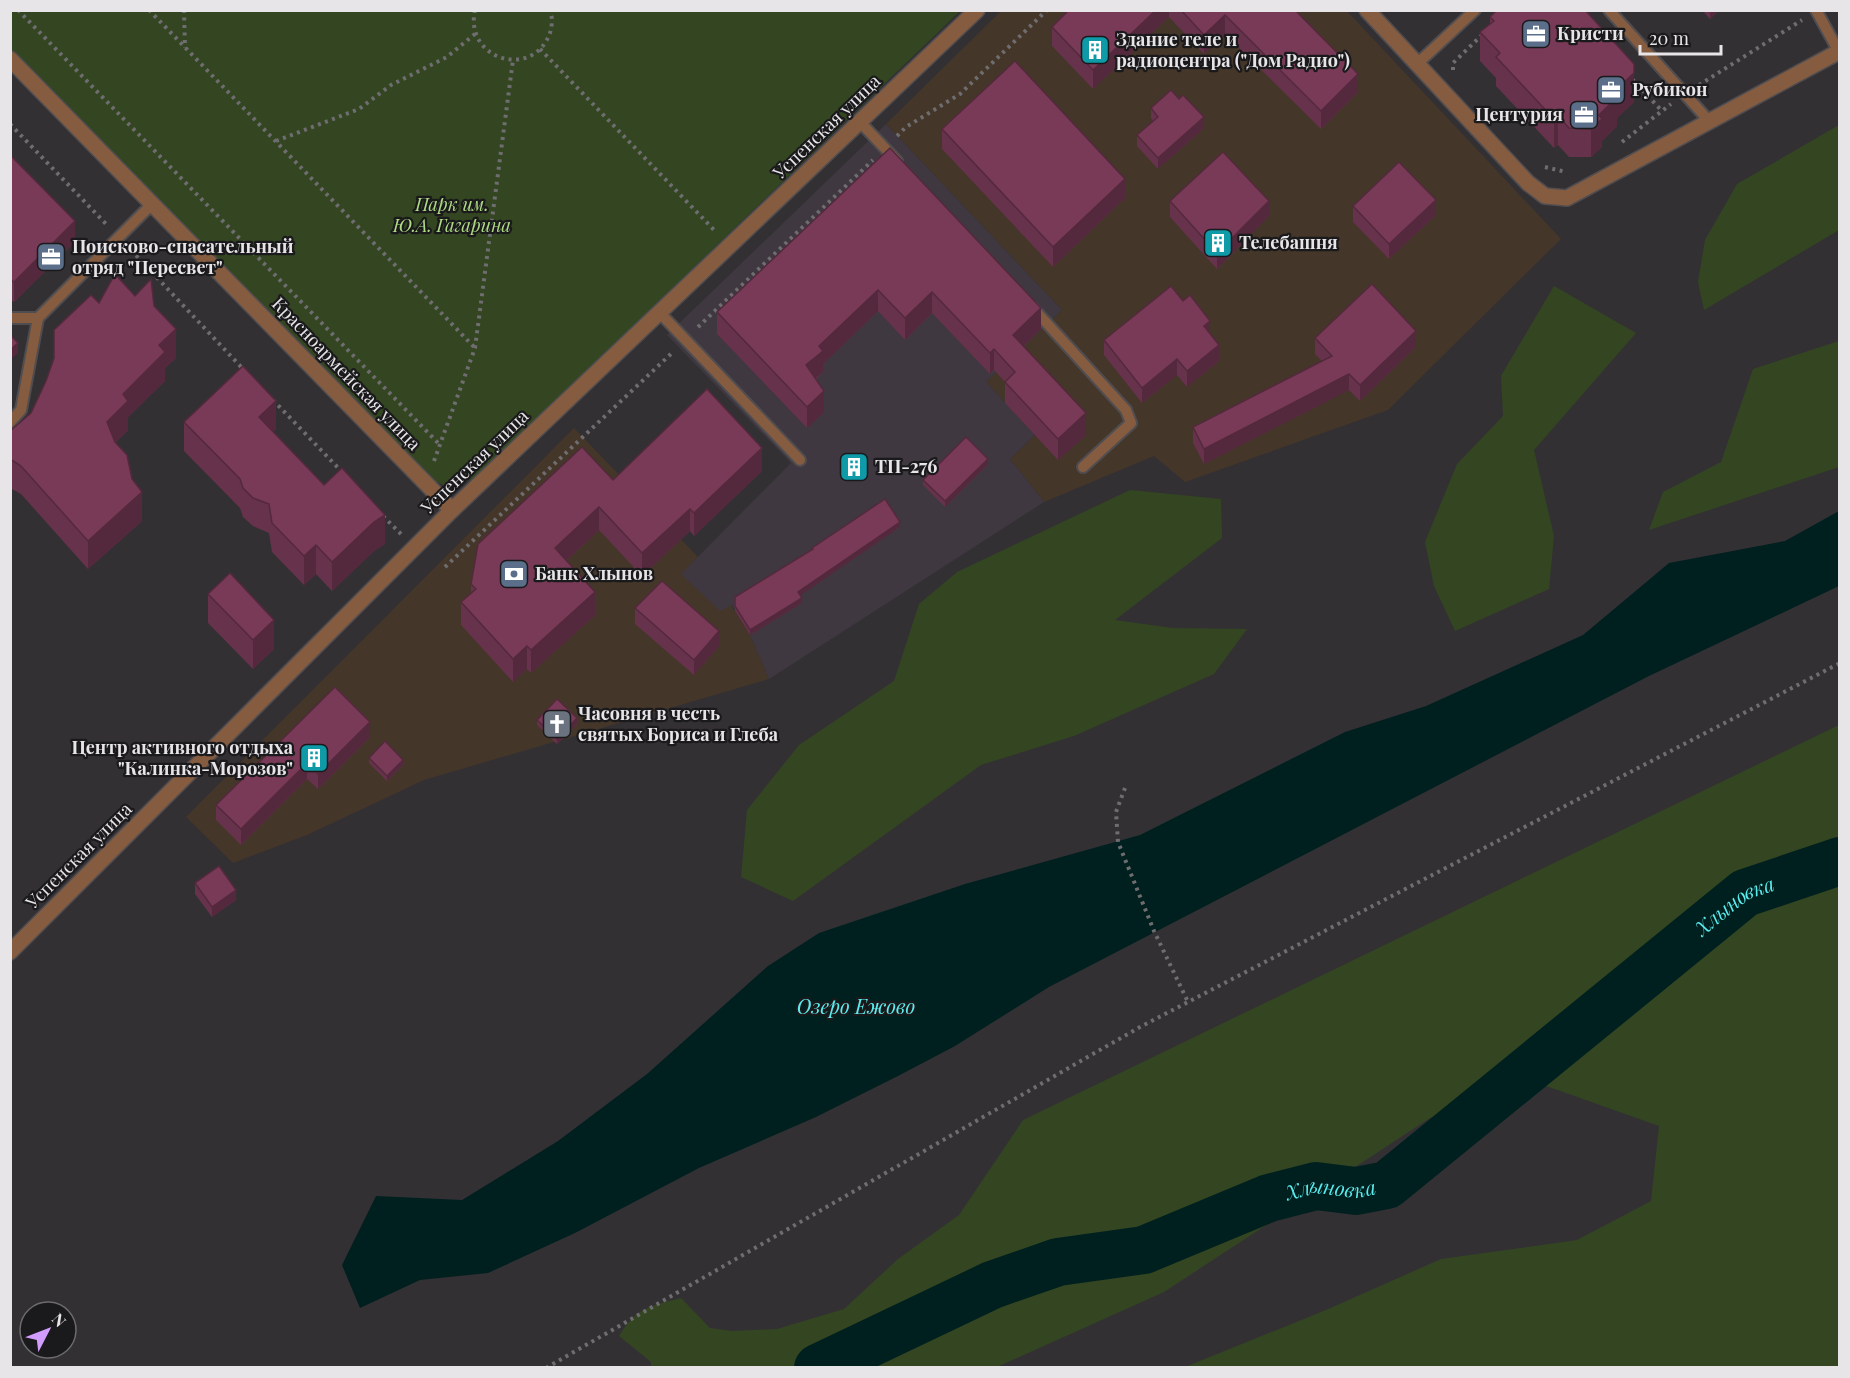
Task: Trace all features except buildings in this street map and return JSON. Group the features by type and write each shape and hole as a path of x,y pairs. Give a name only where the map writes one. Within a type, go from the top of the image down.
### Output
{"street":[{"name":"Успенская улица","path":"10,952 452,510 977,10"},
{"path":"1367,10 1528,183 1545,196 1567,198 1839,51"},
{"name":"Красноармейская улица","path":"10,59 452,510"}],"lane":[{"path":"1417,64 1475,10"},
{"path":"1609,10 1710,122"},
{"path":"1817,11 1839,51"},
{"path":"860,122 901,166"},
{"path":"10,422 21,410 38,318 152,204"},
{"path":"1023,298 1126,410 1131,423 1083,467"},
{"path":"660,313 800,460"},
{"path":"10,318 38,318"}],"path":[{"path":"18,10 440,445"},
{"path":"148,10 475,348"},
{"path":"184,10 185,48"},
{"path":"475,10 473,24 481,45 490,53 513,60 532,55 540,49 551,28 550,10"},
{"path":"445,567 633,392 906,127 960,94 1047,10"},
{"path":"1619,144 1685,94 1817,11"},
{"path":"1432,50 1453,73 1453,63 1484,33"},
{"path":"276,141 359,108 391,85 447,57 475,34"},
{"path":"540,49 730,247"},
{"path":"426,482 475,348 513,60"},
{"path":"1631,78 1662,111"},
{"path":"10,124 248,374"},
{"path":"1542,165 1564,173 1571,172"},
{"path":"273,399 346,477"},
{"path":"378,511 403,536"},
{"path":"546,1368 1119,1039 1839,663"},
{"path":"1125,788 1116,812 1118,842 1154,931 1188,1002"}],"shaded area":[{"path":"1001,11 1347,11 1561,239 1388,410 1185,482 1154,456 1044,502 1010,459 1035,435 986,382 1062,310 886,124"},
{"path":"886,124 1062,310 986,382 1035,435 1010,459 1044,502 769,679 750,635 732,605 720,611 681,574 791,463 667,335"},
{"path":"574,428 698,557 682,574 731,605 750,635 769,679 424,780 307,835 233,863 186,817"}],"green space":[{"name":"Парк им. Ю.А. Гагарина","path":"10,11 960,11 474,479 445,486 425,476 11,59"},
{"path":"1839,125 1839,230 1704,310 1698,282 1705,240 1737,184"},
{"path":"1554,286 1636,333 1534,450 1554,536 1549,589 1455,631 1434,586 1425,542 1457,464 1503,416 1501,376"},
{"path":"1839,341 1839,467 1649,530 1663,492 1721,462 1753,369"},
{"path":"1130,490 1221,499 1222,538 1115,620 1173,628 1247,629 1214,674 1074,736 981,765 793,901 741,877 747,810 799,745 894,681 919,604 957,572"},
{"path":"1839,725 1839,1367 1185,1367 1326,1310 1441,1259 1577,1240 1651,1201 1659,1126 1535,1082 1430,1118 1164,1292 997,1367 651,1367 651,1362 619,1336 638,1313 661,1303 681,1298 710,1328 732,1331 777,1329 844,1309 898,1259 959,1215 1023,1120"}],"water":[{"name":"Озеро Ежово","path":"1839,511 1839,586 1649,676 1049,987 955,1046 816,1117 699,1168 575,1233 488,1273 420,1280 360,1308 342,1265 376,1196 462,1200 558,1141 647,1074 768,966 819,933 965,884 1140,835 1345,732 1426,706 1583,635 1669,563 1785,541"}],"waterway":[{"name":"Хлыновка","path":"818,1368 992,1285 1058,1262 1144,1250 1269,1198 1316,1186 1356,1191 1387,1185 1745,893 1840,861"}],"place":[{"name":"Кристи","path":"1536,34"},
{"name":"Здание теле и радиоцентра (\"Дом Радио\")","path":"1095,50"},
{"name":"Рубикон","path":"1611,90"},
{"name":"Центурия","path":"1584,115"},
{"name":"Телебашня","path":"1218,243"},
{"name":"Поисково-спасательный отряд \"Пересвет\"","path":"51,257"},
{"name":"ТП-276","path":"854,467"},
{"name":"Банк Хлынов","path":"514,574"},
{"name":"Часовня в честь святых Бориса и Глеба","path":"557,724"},
{"name":"Центр активного отдыха \"Калинка-Морозов\"","path":"314,758"}]}
